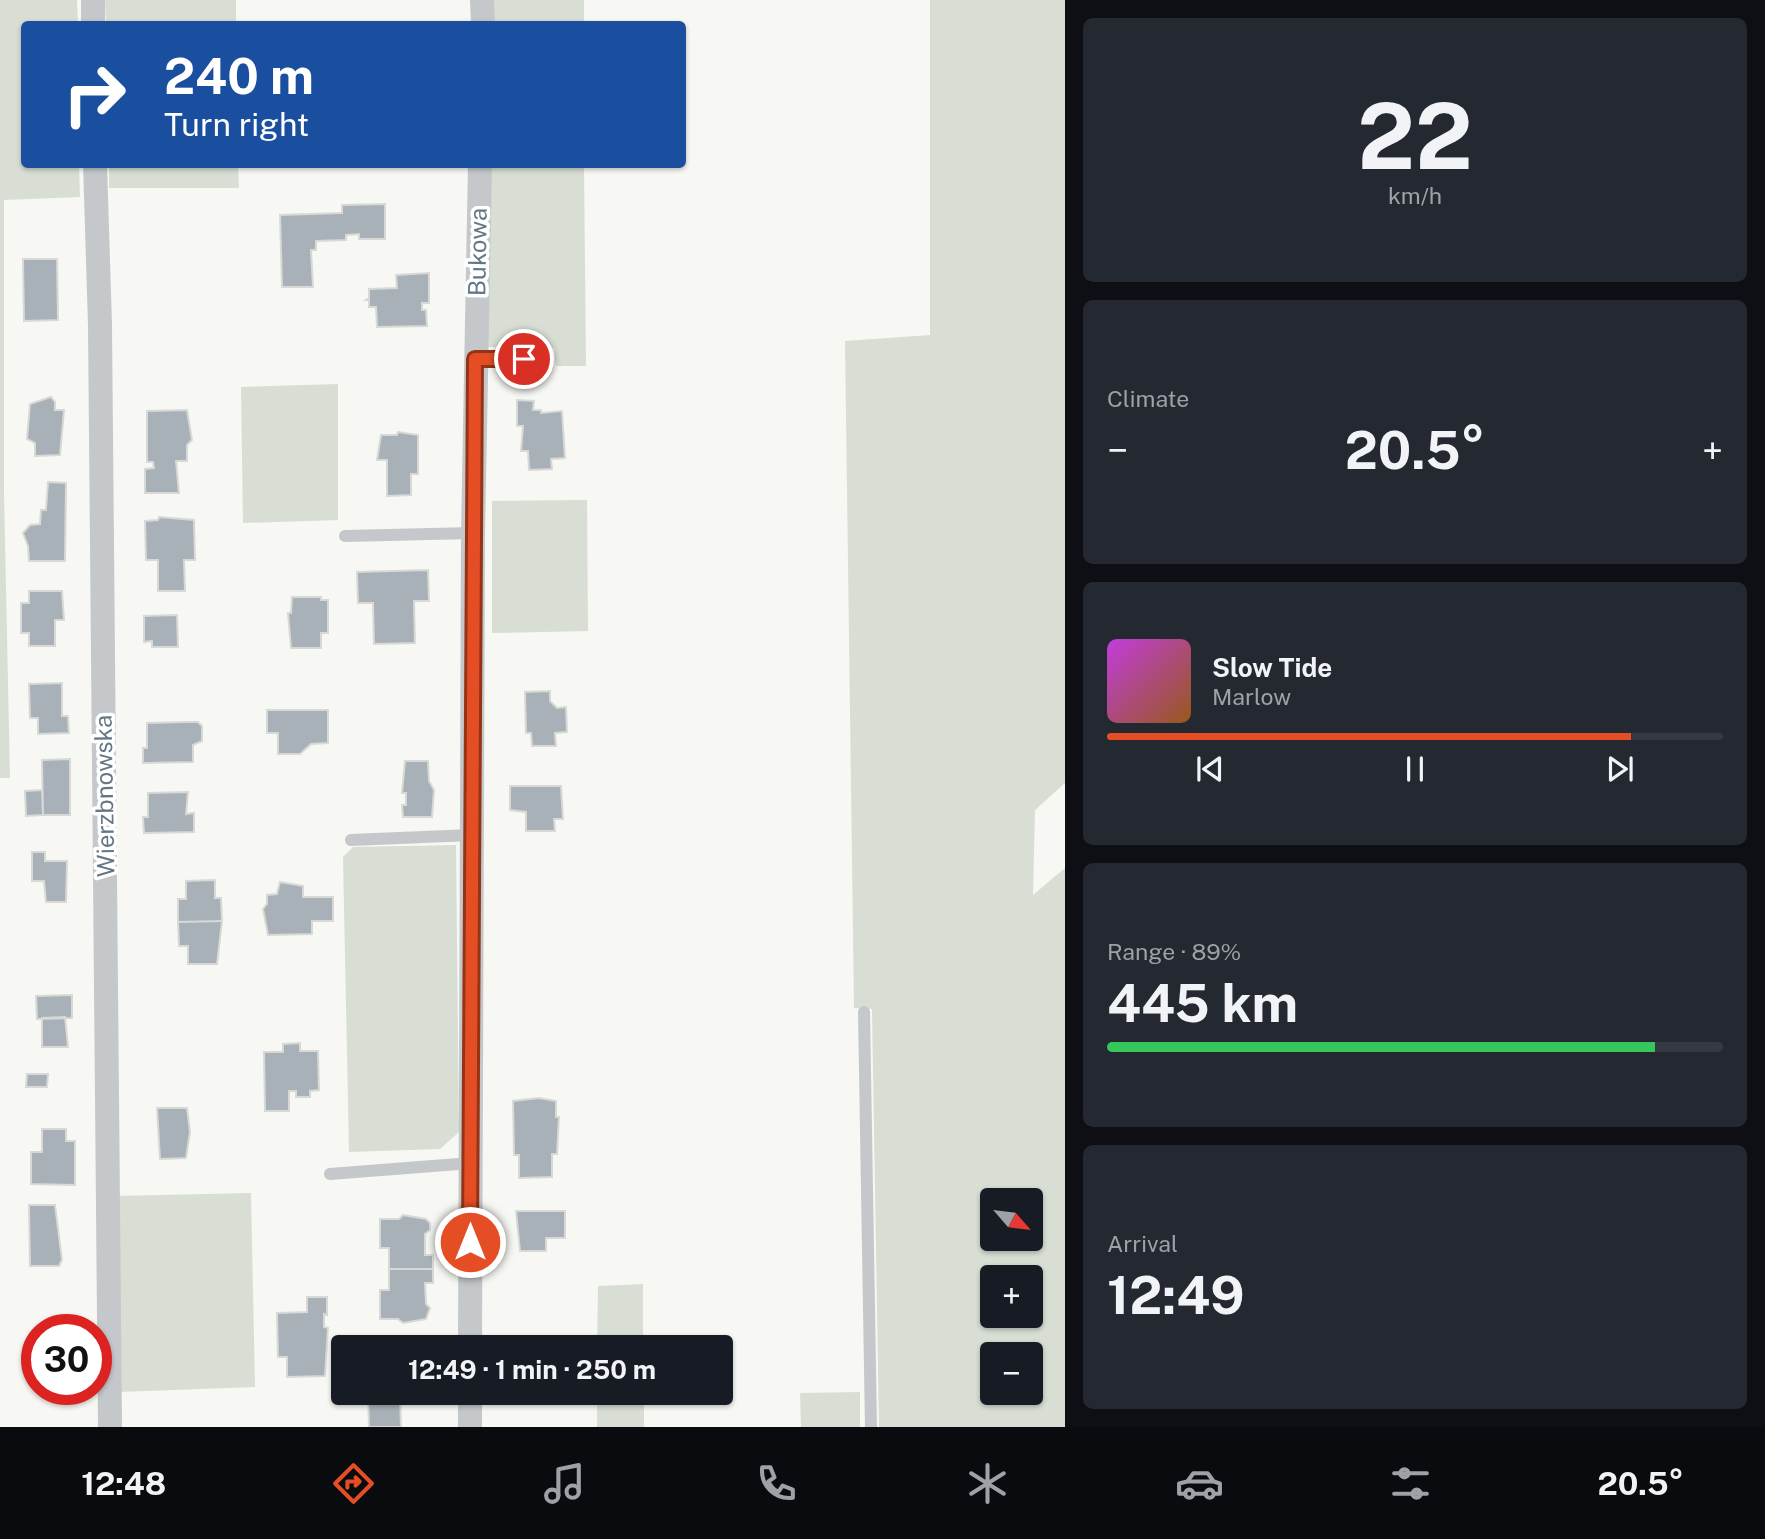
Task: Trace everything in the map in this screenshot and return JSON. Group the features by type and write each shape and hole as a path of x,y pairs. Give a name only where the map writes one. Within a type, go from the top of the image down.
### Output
{"street":[{"path":"93,0 93,21"},
{"path":"482,0 483,21"},
{"name":"Wierzbnowska","path":"94,168 100,339 110,1427"},
{"name":"Bukowa","path":"470,1335 473,533 480,168"},
{"path":"470,1405 470,1427"}],"lane":[{"path":"475,359 548,359"},
{"path":"345,536 473,533"},
{"path":"351,840 472,835"},
{"path":"864,1012 871,1427"},
{"path":"330,1174 471,1163"}],"shaded area":[{"path":"0,0 77,0 78,21 21,21 21,168 79,168 80,197 4,200 4,493 10,778 0,778"},
{"path":"105,0 236,0 236,21 106,21"},
{"path":"489,0 584,0 584,21 489,21"},
{"path":"930,0 1065,0 1065,783 1035,810 1033,895 1065,868 1065,1427 879,1427 872,1009 854,1008 845,341 930,335"},
{"path":"109,168 238,168 239,188 109,188"},
{"path":"489,168 584,168 586,366 556,366 554,348 487,347"},
{"path":"338,384 338,520 243,523 241,387"},
{"path":"587,500 588,631 492,633 492,501"},
{"path":"456,845 459,1132 440,1149 349,1152 343,857 353,847"},
{"path":"251,1193 255,1387 119,1392 115,1196"},
{"path":"643,1284 643,1335 597,1335 598,1286"},
{"path":"860,1392 860,1427 801,1427 800,1393"},
{"path":"597,1405 644,1405 644,1427 597,1427"}],"building":[{"path":"385,204 385,239 359,239 359,234 346,235 346,240 316,241 316,250 311,250 313,287 282,287 280,215 342,213 342,205"},
{"path":"23,259 57,259 58,320 24,321"},
{"path":"429,273 429,303 422,303 422,310 426,310 427,326 377,327 376,307 369,307 369,300 366,300 369,298 369,289 397,288 396,275"},
{"path":"51,397 55,402 55,410 64,410 60,455 35,456 35,443 27,439 30,404"},
{"path":"517,400 534,401 533,410 541,410 541,413 562,411 565,458 551,459 552,469 529,470 528,451 521,451 523,426 517,426"},
{"path":"187,410 192,440 187,445 187,461 176,461 179,493 145,493 145,469 154,468 153,462 147,462 147,411"},
{"path":"398,432 418,435 418,474 411,474 411,495 387,496 387,460 377,460 381,435 397,435"},
{"path":"48,482 66,483 65,561 29,561 28,546 23,533 30,525 40,524 41,510 46,510"},
{"path":"159,517 194,520 195,560 184,560 185,591 158,591 158,560 146,560 145,521 158,520"},
{"path":"428,570 429,601 414,601 415,643 374,644 373,603 358,603 357,572"},
{"path":"29,591 62,591 64,620 55,620 55,646 29,646 29,633 21,633 21,603 29,603"},
{"path":"292,597 321,597 321,600 328,600 328,633 321,633 321,648 291,648 288,613 291,613"},
{"path":"177,615 178,647 152,647 152,641 144,642 144,616"},
{"path":"62,683 62,716 68,716 69,733 38,734 38,718 30,718 29,684"},
{"path":"550,691 550,701 557,708 566,707 567,732 555,733 556,746 532,746 531,733 526,733 525,692"},
{"path":"267,710 328,710 328,743 311,744 300,754 278,754 278,733 267,733"},
{"path":"198,722 202,726 202,741 193,745 193,762 143,763 143,748 147,748 147,723"},
{"path":"70,759 70,815 43,815 42,760"},
{"path":"405,761 428,761 429,781 434,790 432,817 403,817 402,805 406,805 406,793 402,793"},
{"path":"510,786 561,786 563,819 554,819 555,831 526,831 526,812 510,810"},
{"path":"42,790 43,815 26,816 25,791"},
{"path":"188,792 186,814 194,813 194,832 144,833 143,817 148,817 148,793"},
{"path":"32,852 45,852 45,861 67,861 66,902 46,902 44,881 32,881"},
{"path":"215,880 215,898 221,898 222,921 178,922 178,899 186,899 186,881"},
{"path":"280,882 303,886 303,897 333,897 333,921 312,921 312,934 268,935 263,909 267,904 267,895 277,894"},
{"path":"222,921 217,964 188,964 188,946 179,946 178,922"},
{"path":"72,995 72,1018 37,1019 36,996"},
{"path":"65,1017 68,1047 42,1047 42,1018"},
{"path":"300,1043 300,1051 318,1051 319,1090 310,1091 310,1097 296,1097 296,1091 289,1091 289,1111 265,1111 264,1052 283,1052 283,1044"},
{"path":"27,1074 48,1074 47,1087 26,1087"},
{"path":"539,1098 556,1101 556,1117 559,1117 557,1154 552,1154 552,1177 519,1178 519,1155 514,1155 513,1101"},
{"path":"157,1108 187,1108 190,1132 186,1158 160,1159"},
{"path":"42,1129 66,1129 66,1141 75,1141 75,1185 31,1184 31,1152 42,1152"},
{"path":"29,1205 55,1205 62,1260 59,1266 30,1266"},
{"path":"516,1211 565,1211 565,1238 546,1238 546,1251 520,1251"},
{"path":"403,1215 426,1219 430,1223 430,1230 425,1234 425,1255 433,1255 433,1269 389,1269 389,1248 380,1248 380,1219 399,1219"},
{"path":"389,1269 433,1269 433,1283 425,1283 426,1304 430,1308 426,1319 403,1323 398,1319 380,1319 380,1290 389,1290"},
{"path":"307,1297 327,1297 327,1315 324,1314 324,1327 328,1328 325,1376 287,1377 287,1357 278,1357 277,1313 307,1312"},
{"path":"368,1405 400,1405 401,1427 369,1427"}],"route":[{"path":"470,1242 475,359 524,359"}]}
